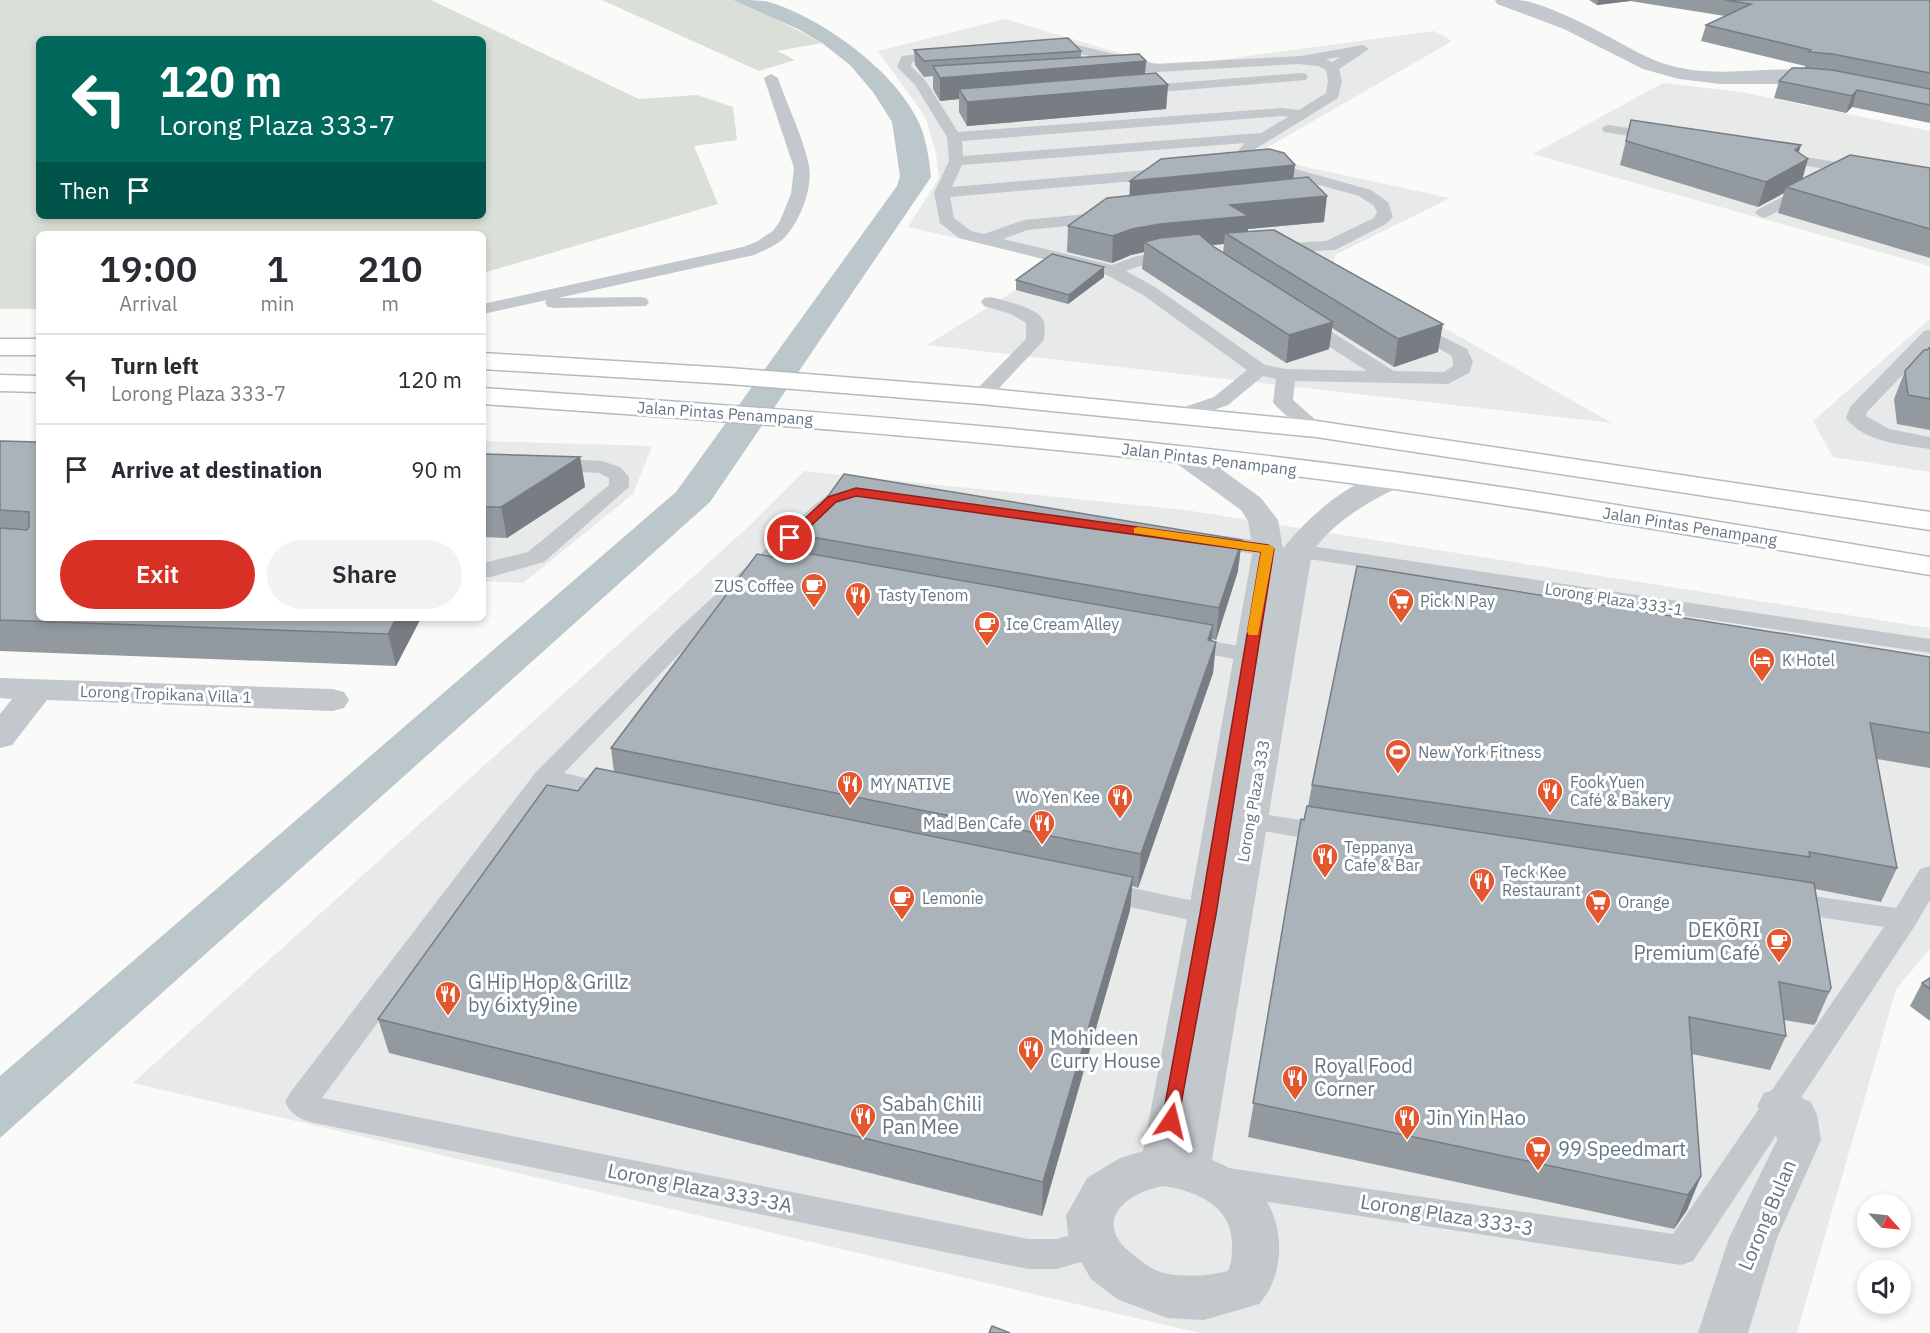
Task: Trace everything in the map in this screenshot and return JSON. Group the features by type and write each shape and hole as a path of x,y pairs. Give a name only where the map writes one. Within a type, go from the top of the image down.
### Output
{"main road":[{"path":"0,347 36,347"},
{"path":"486,361 729,376 981,396 1072,407 1316,429 1930,521"},
{"path":"0,383 36,386"},
{"name":"Jalan Pintas Penampang","path":"486,396 793,417 1391,480 1930,566"}],"street":[{"path":"1503,0 1558,19 1648,64 1670,71 1726,80 1803,76 1840,80"},
{"path":"0,389 36,386"},
{"name":"Lorong Plaza 333","path":"1186,457 1251,504 1283,550 1249,821 1188,1172"},
{"name":"Lorong Plaza 333","path":"1188,1172 1208,914 1250,655 1283,550 1312,530 1344,503 1391,480"},
{"name":"Lorong Tropikana Villa 1","path":"0,688 332,700"},
{"path":"0,737 38,689"},
{"name":"Lorong Bulan","path":"1723,1333 1753,1238 1799,1140 1795,1115 1779,1106"},
{"path":"1137,1172 1188,1172 1234,1195 1250,1215 1257,1239 1256,1263 1246,1285 1227,1302 1201,1313 1171,1315 1142,1308 1117,1292 1098,1270 1089,1245 1090,1220 1099,1199 1116,1182 1137,1172"}],"lane":[{"path":"1032,45 1073,48 1155,68"},
{"path":"1108,70 1298,60 1363,49 1333,71 1119,92"},
{"path":"959,51 907,59 904,67 926,82 942,106 954,138 956,161 942,193 946,220 965,235 1113,271 1149,291 1259,370 1286,375 1448,378 1462,369 1464,362 1460,353 1397,318"},
{"path":"1298,60 1321,62 1333,71"},
{"path":"1249,162 1242,154 1247,148 1333,95 1333,71"},
{"path":"486,308 748,251 773,240 788,222 799,194 802,168 771,78"},
{"path":"954,138 1282,112 1301,114"},
{"path":"1610,129 1670,138"},
{"path":"956,161 1265,137"},
{"path":"1757,153 1879,174"},
{"path":"1230,165 1249,162 1349,189 1376,198 1385,211 1385,217 1329,246 1255,249"},
{"path":"1763,213 1845,169"},
{"path":"942,193 1189,172"},
{"path":"1311,195 1349,189"},
{"path":"987,239 1024,225 1125,215"},
{"path":"1299,248 1308,266"},
{"path":"1113,271 1137,261 1190,254"},
{"path":"501,303 640,302"},
{"path":"981,396 1035,340 1035,321 1017,310 990,302"},
{"path":"1289,313 1389,376"},
{"path":"1930,335 1857,411 1856,418 1865,427 1885,435 1930,443"},
{"path":"1180,415 1221,401 1259,370"},
{"path":"1286,375 1283,402 1316,429"},
{"path":"486,461 602,467 613,471 619,477 618,486 536,557 486,570"},
{"path":"545,778 687,634 772,569 832,499 856,492"},
{"name":"Lorong Plaza 333-1","path":"1186,537 1930,646"},
{"path":"1168,639 1250,655"},
{"path":"545,778 638,797"},
{"name":"Lorong Plaza 333-3A","path":"545,778 301,1102 310,1109 1028,1254 1057,1254 1089,1245"},
{"path":"1249,821 1354,837"},
{"path":"1779,1106 1904,920 1930,876"},
{"path":"1080,887 1208,914"},
{"path":"1763,899 1904,920"},
{"name":"Lorong Plaza 333-3","path":"1188,1172 1681,1250 1779,1106"}],"shaded area":[{"path":"0,0 431,0 639,99 697,95 733,107 737,140 694,146 718,204 486,272 486,231 36,231 36,309 0,309"},
{"path":"602,0 733,0 822,43 777,51 795,60 759,71"},
{"path":"733,0 765,1 786,8 830,31 872,63 891,81 917,119 925,140 931,177 710,502 0,1138 0,1076 676,492 897,186 900,176 892,122 873,92 850,65 822,43 798,29"},
{"path":"1005,19 1150,62 1174,66 1434,31 1452,41 1256,154 1259,157 1450,198 1335,255 1333,265 1612,423 927,345 1061,262 908,227 939,178 936,153 926,118 878,51"},
{"path":"1663,83 1741,92 1930,131 1930,266 1533,154"},
{"path":"1930,319 1930,472 1833,457 1813,421"},
{"path":"486,441 652,446 633,494 523,583 486,581"},
{"path":"804,471 1185,510 1930,628 1930,949 1896,989 1797,1333 1200,1333 133,1083 748,527"}],"building":[{"path":"1725,0 1930,0 1930,73 1832,54 1809,52 1811,50 1706,25 1751,4"},
{"path":"1068,38 1081,51 924,61 914,50"},
{"path":"1139,54 1146,61 940,78 933,66"},
{"path":"1792,68 1832,70 1930,89 1930,105 1857,90 1852,96 1779,81"},
{"path":"1156,73 1168,85 967,102 959,89"},
{"path":"1631,120 1801,145 1795,150 1808,159 1766,182 1626,141"},
{"path":"1269,149 1284,153 1295,165 1130,181 1161,159"},
{"path":"1850,155 1930,168 1930,229 1786,187"},
{"path":"1308,177 1327,196 1230,205 1249,216 1160,224 1132,229 1113,236 1068,226 1107,198"},
{"path":"1274,230 1443,324 1398,339 1225,233"},
{"path":"1199,234 1214,247 1333,322 1289,335 1144,242"},
{"path":"1052,254 1104,267 1069,295 1016,280"},
{"path":"1930,347 1930,399 1908,395 1905,371 1924,350"},
{"path":"0,441 36,442 36,621 394,621 388,634 0,620 0,528 27,530 29,512 0,510"},
{"path":"486,454 580,457 501,507 486,507"},
{"path":"844,474 1242,540 1219,608 800,535"},
{"path":"789,550 1213,625 1208,640 1216,642 1141,854 611,748 757,554 783,559"},
{"path":"1357,566 1930,657 1930,733 1870,723 1897,868 1809,852 1810,857 1312,785"},
{"path":"596,768 1133,877 1043,1182 378,1019 547,785 578,791"},
{"path":"1307,806 1814,883 1831,988 1829,992 1779,982 1786,1036 1689,1017 1701,1176 1688,1195 1253,1103 1301,819 1304,820"},
{"path":"1930,978 1930,989 1922,983"},
{"path":"992,1326 1010,1333 989,1333"}],"slow traffic":[{"path":"1138,531 1268,549 1254,632"}],"place":[{"name":"ZUS Coffee","path":"814,609"},
{"name":"Tasty Tenom","path":"858,618"},
{"name":"Pick N Pay","path":"1401,624"},
{"name":"Ice Cream Alley","path":"987,647"},
{"name":"K Hotel","path":"1762,683"},
{"name":"New York Fitness","path":"1398,775"},
{"name":"MY NATIVE","path":"850,807"},
{"name":"Fook Yuen Café & Bakery","path":"1550,814"},
{"name":"Wo Yen Kee","path":"1120,820"},
{"name":"Mad Ben Cafe","path":"1042,846"},
{"name":"Teppanya Cafe & Bar","path":"1325,879"},
{"name":"Teck Kee Restaurant","path":"1482,904"},
{"name":"Lemonie","path":"902,921"},
{"name":"Orange","path":"1598,925"},
{"name":"DEKÕRI Premium Café","path":"1779,964"},
{"name":"G Hip Hop & Grillz by 6ixty9ine","path":"448,1017"},
{"name":"Mohideen Curry House","path":"1031,1072"},
{"name":"Royal Food Corner","path":"1295,1101"},
{"name":"Sabah Chili Pan Mee","path":"863,1139"},
{"name":"Jin Yin Hao","path":"1407,1141"},
{"name":"99 Speedmart","path":"1538,1172"}],"route":[{"path":"790,538 832,499 856,492 1268,549 1208,914 1171,1121"}]}
